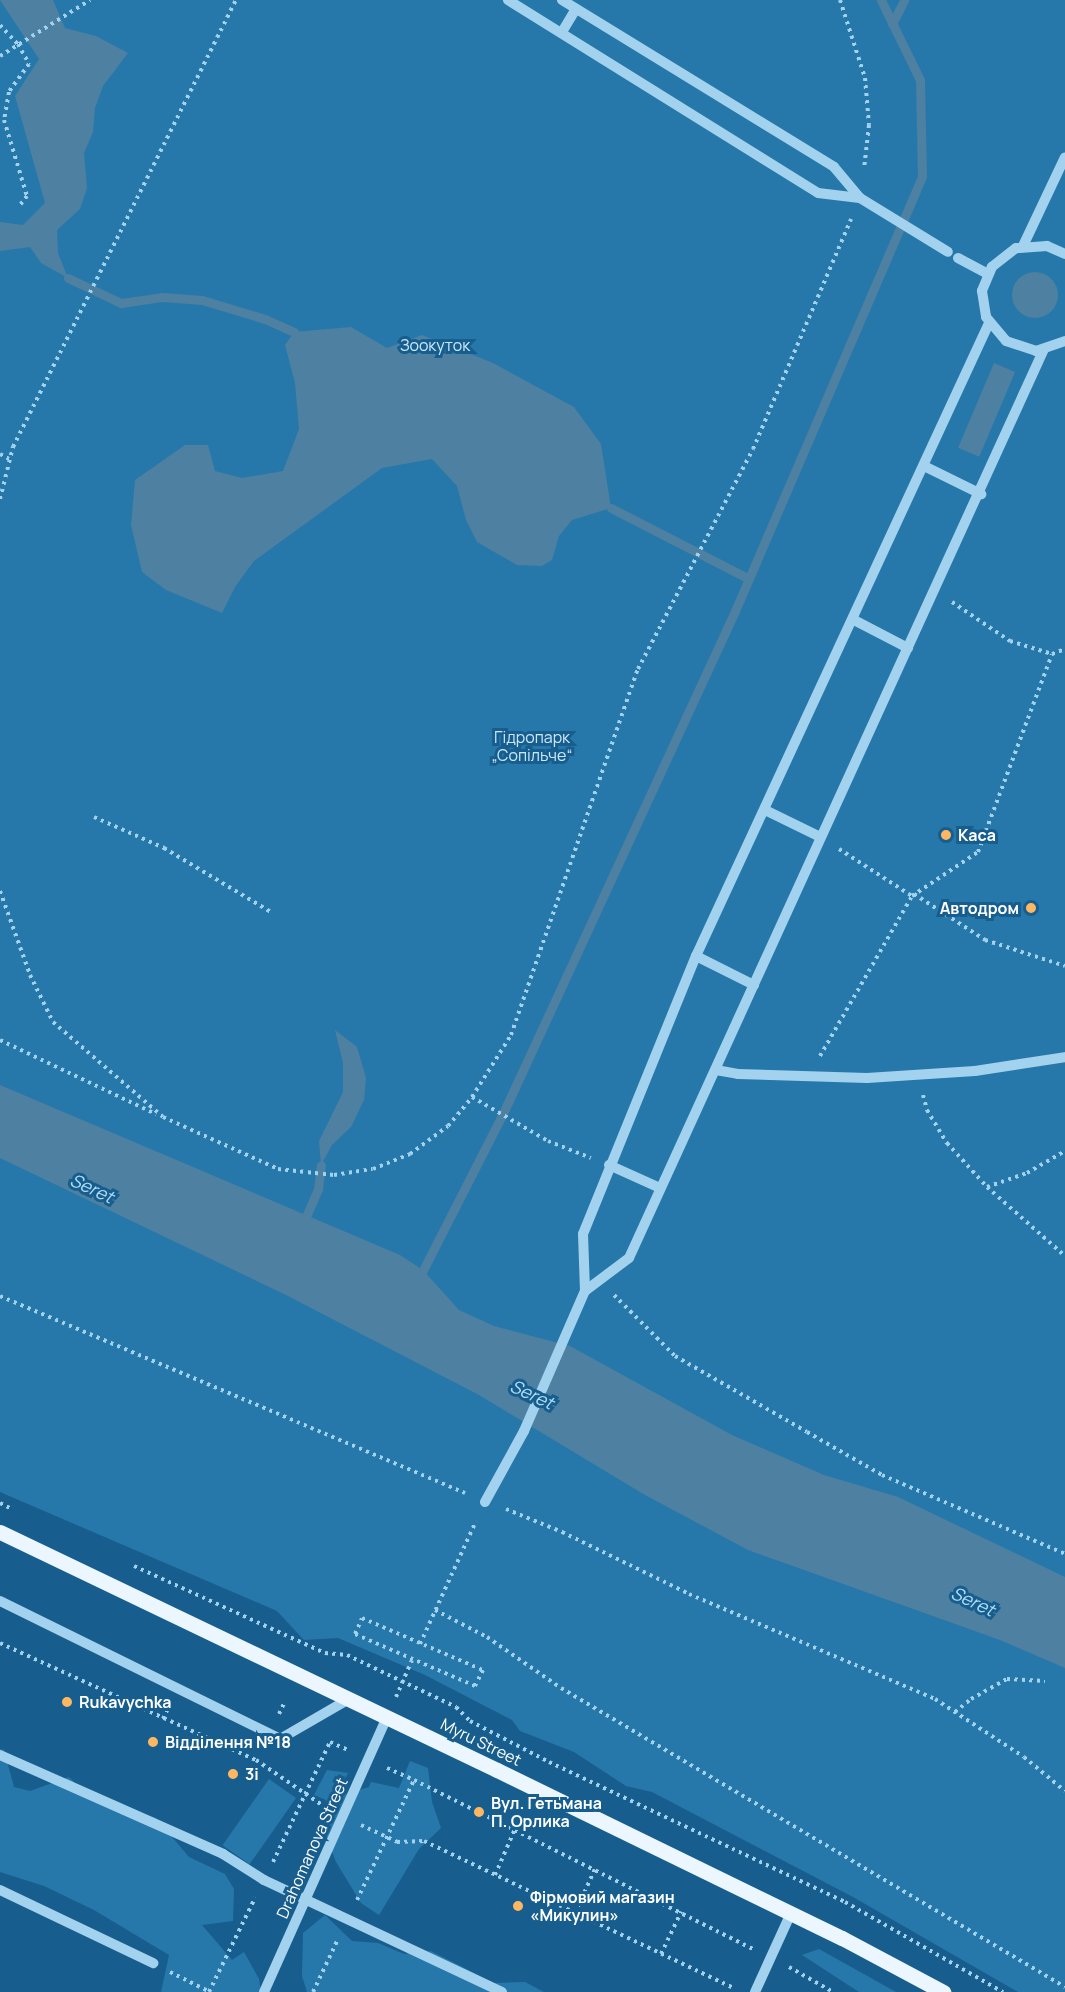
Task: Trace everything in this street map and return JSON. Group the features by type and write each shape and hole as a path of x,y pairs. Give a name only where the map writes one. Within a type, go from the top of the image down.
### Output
{"main road":[{"name":"Myru Street","path":"0,1532 791,1913 943,1992"}],"street":[{"path":"508,0 818,192 860,198"},
{"path":"562,0 834,167 860,198 916,234 988,274"},
{"path":"562,32 576,9"},
{"path":"1023,246 1065,156"},
{"path":"1064,343 1044,350 1013,345 989,323 982,291 988,274 1003,255 1023,246 1047,246 1065,254"},
{"path":"485,1502 524,1431 585,1291 583,1234 609,1165 696,956 854,620 989,323"},
{"path":"585,1291 629,1258 820,837 981,494 1044,350"},
{"path":"924,466 981,494"},
{"path":"854,620 908,648"},
{"path":"765,810 820,837"},
{"path":"696,956 754,985"},
{"path":"716,1070 808,1076 918,1074 975,1071 1065,1057"},
{"path":"609,1165 660,1188"},
{"path":"0,1601 280,1739 349,1699"},
{"name":"Drahomanova Street","path":"264,1992 387,1717"},
{"path":"0,1755 223,1854 264,1880 306,1897 502,1992"},
{"path":"0,1890 153,1963"},
{"path":"755,1992 791,1913"}],"path":[{"path":"0,56 90,0"},
{"path":"0,500 9,459 97,276 236,0"},
{"path":"0,1040 278,1170 328,1174 373,1169 410,1154 447,1126 472,1097 511,1035 638,669 753,449 860,198 869,125 865,78 840,0"},
{"path":"0,25 18,44 29,64 9,92 4,120 27,196 20,205"},
{"path":"0,454 9,459"},
{"path":"936,592 1010,641 1052,654 1065,649"},
{"path":"808,1076 844,1019 879,949 913,895 978,852 1052,654"},
{"path":"94,817 164,848 271,912"},
{"path":"820,837 985,940 1065,966"},
{"path":"0,891 30,975 53,1022 163,1117"},
{"path":"918,1074 927,1110 947,1143 987,1187 1065,1256"},
{"path":"472,1097 517,1124 574,1151"},
{"path":"987,1187 1027,1173 1065,1151"},
{"path":"585,1291 608,1291 675,1356 882,1475 1065,1554"},
{"path":"0,1296 485,1502 562,1532 689,1594 870,1670 955,1712 1024,1757 1065,1791"},
{"path":"420,1644 485,1502"},
{"path":"0,1503 21,1513"},
{"path":"128,1564 325,1653 347,1655 456,1707 470,1721 549,1762 845,1902 1003,1992"},
{"path":"435,1610 487,1637 561,1688 1065,1987"},
{"path":"362,1618 483,1670 475,1686 412,1660 355,1635 362,1618"},
{"path":"0,1643 256,1760 305,1796 386,1837 397,1842 424,1841 741,1992"},
{"path":"387,1717 412,1660"},
{"path":"955,1712 971,1699 1007,1679 1045,1682"},
{"path":"153,1963 209,1992 330,1742 515,1829 681,1912 833,1992"},
{"path":"313,1992 414,1780"},
{"path":"495,1875 515,1829"},
{"path":"575,1913 595,1869"},
{"path":"661,1954 681,1912"}],"green space":[{"name":"Гідропарк „Сопільче“","path":"0,0 1065,0 1065,1992 1018,1992 853,1897 652,1792 626,1786 574,1752 520,1731 512,1720 425,1675 338,1638 304,1640 277,1611 0,1492"},
{"path":"0,1749 4,1750 14,1787 30,1791 69,1777 89,1797 156,1818 189,1857 225,1874 234,1889 233,1921 202,1925 232,1960 244,1952 259,1979 261,1992 161,1992 169,1955 94,1910 44,1886 0,1872"},
{"path":"410,1761 428,1768 432,1802 441,1828 419,1849 379,1915 361,1903 336,1862 324,1830 326,1800 314,1795 327,1770 348,1773 338,1796 369,1787 371,1782 399,1788"},
{"path":"269,1779 296,1798 250,1864 223,1845"},
{"path":"325,1915 352,1941 378,1943 404,1954 431,1951 494,1983 525,1982 544,1992 307,1992 302,1976 303,1933"},
{"path":"819,1949 896,1992 859,1992 802,1955"}],"water":[{"path":"0,0 53,0 65,28 96,36 128,53 103,86 95,108 93,132 84,153 87,188 80,209 57,230 58,253 68,278 41,263 30,247 0,251 0,222 23,225 45,203 15,96 39,59"},
{"path":"1035,272 1051,279 1058,295 1051,311 1035,318 1019,311 1012,295 1019,279"},
{"path":"351,327 387,348 422,335 493,363 574,407 601,444 611,508 572,520 559,536 552,560 542,566 517,565 477,542 466,520 457,486 432,459 382,468 254,561 235,587 222,613 166,590 142,572 131,525 135,480 185,445 208,445 215,471 242,478 283,471 299,429 295,383 285,345 294,332"},
{"path":"994,363 1015,372 979,457 958,448"},
{"path":"335,1030 357,1047 366,1078 364,1100 351,1127 332,1145 321,1165 319,1141 343,1092 343,1063"},
{"name":"Seret","path":"0,1085 400,1255 423,1270 459,1310 494,1326 570,1346 732,1435 824,1475 898,1497 1065,1577 1065,1668 1000,1640 748,1550 645,1495 479,1395 284,1294 0,1158"}],"waterway":[{"path":"418,1280 505,1109 735,611 922,176 920,80 881,0"},
{"path":"892,24 904,0"},
{"path":"68,278 121,303 162,297 202,300 265,319 294,332"},
{"path":"611,508 749,579"},
{"path":"301,1228 318,1189 321,1165"}],"place":[{"name":"Каса","path":"946,835"},
{"name":"Автодром","path":"1031,908"},
{"name":"Rukavychka","path":"67,1702"},
{"name":"Відділення №18","path":"153,1742"},
{"name":"3і","path":"233,1774"},
{"name":"Вул. Гетьмана П. Орлика","path":"479,1812"},
{"name":"Фірмовий магазин «Микулин»","path":"518,1906"}],"park label":[{"name":"Зоокуток","path":"435,345"}]}
